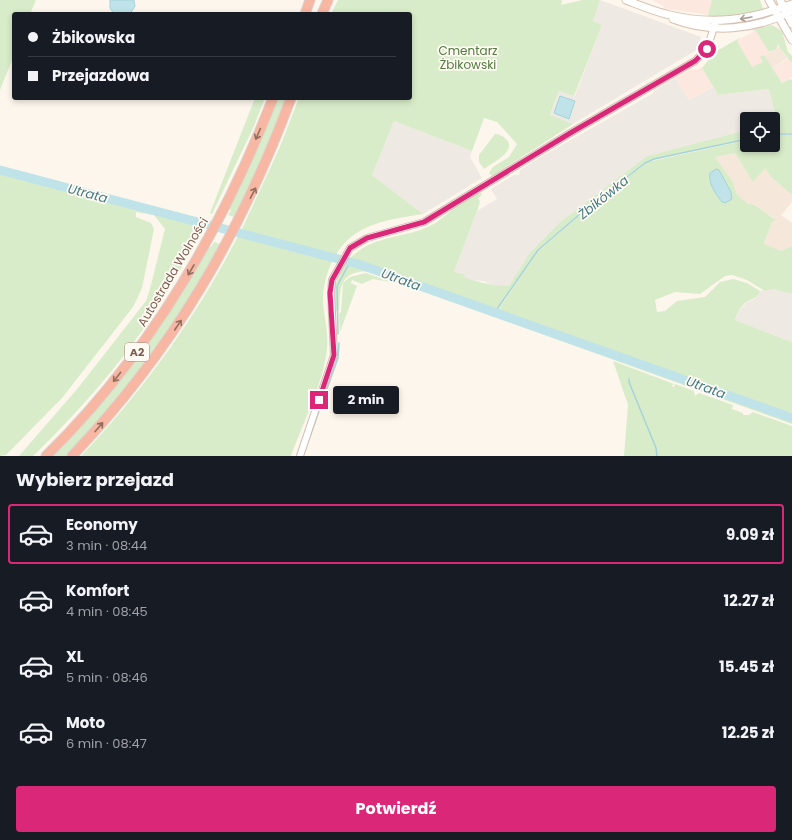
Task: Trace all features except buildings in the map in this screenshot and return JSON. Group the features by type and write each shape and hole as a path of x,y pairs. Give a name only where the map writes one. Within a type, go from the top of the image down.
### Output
{"highway":[{"path":"306,12 310,0"},
{"path":"323,12 328,0"},
{"name":"Autostrada Wolności","path":"46,456 105,393 140,348 183,284 220,217 248,160 272,100"},
{"name":"A2","path":"72,456 115,408 164,345 200,290 228,241 261,176 290,100"}],"main road":[{"path":"626,0 666,14 682,22 714,28 749,26 787,11 792,4"},
{"path":"769,0 792,40"},
{"path":"780,0 787,11 792,24"},
{"path":"666,14 716,21 777,14"}],"street":[{"path":"300,456 334,355 332,280 350,248 367,238 424,222 565,136 695,61 707,49 716,21"}],"shaded area":[{"path":"600,0 701,37 698,49 573,124 550,116 559,91 575,96 602,25 593,21"},
{"path":"652,0 712,0 708,15 663,8 664,6"},
{"path":"756,30 769,52 761,57 763,62 752,68 737,41"},
{"path":"779,47 787,58 772,69 764,55"},
{"path":"788,58 792,63 792,77 782,83 772,69"},
{"path":"702,67 713,87 689,100 675,78 691,69 696,70"},
{"path":"675,78 689,100 713,87 718,95 769,89 775,112 740,112 740,132 647,156 560,222 538,245 509,286 495,286 484,281 470,280 463,277 465,274 454,272 477,211 497,199 491,189 514,175 519,175 520,170 539,158 652,94 655,90"},
{"path":"394,121 472,151 470,157 482,178 423,214 372,175"},
{"path":"735,153 753,181 765,168 771,177 792,195 792,202 781,215 792,223 792,246 781,251 764,245 772,222 776,220 755,205 747,203 737,194 733,182 715,157"},
{"path":"773,289 792,294 792,342 735,320 739,311 747,302 755,299 760,291"}],"green space":[{"path":"0,0 36,0 31,12 12,12 12,60 0,90"},
{"name":"Cmentarz Żbikowski","path":"338,0 562,0 561,5 582,0 600,0 593,21 602,25 574,96 559,91 550,115 573,124 492,176 489,173 493,167 509,157 517,144 497,122 484,118 472,151 394,121 372,175 423,214 383,222 360,231 349,238 333,260 323,292 323,304 327,330 325,362 317,390 291,456 81,456 147,379 187,324 238,236 245,238 248,231 242,229 279,149 298,100 412,100 412,12 332,12"},
{"path":"712,0 760,0 763,9 761,13 711,18 708,15"},
{"path":"772,25 782,31 788,52 792,56 792,63 779,47 779,44 776,49 769,52 756,31 752,30"},
{"path":"741,37 737,41 752,67 763,62 760,57 764,55 782,83 790,79 792,80 792,133 780,133 780,112 775,112 769,89 718,95 702,68 715,52"},
{"path":"254,100 264,100 254,126 212,214 210,213"},
{"path":"275,100 287,100 268,150 234,217 228,215 231,210 227,209"},
{"path":"740,132 740,140 647,161 599,197 538,249 496,310 382,270 348,260 368,245 421,230 432,225 468,198 481,193 482,195 478,198 480,202 477,211 454,272 465,274 464,277 479,282 499,286 509,286 529,254 560,222 647,156"},
{"path":"495,134 501,135 506,139 509,143 509,148 498,160 484,169 479,162 479,155"},
{"path":"780,135 792,135 792,195 771,177 765,168 753,182 735,153 715,157 733,182 737,194 747,203 755,205 774,219 777,219 772,222 764,244 781,251 792,246 792,294 773,289 765,291 747,280 732,275 725,276 700,294 675,292 655,300 657,312 665,311 677,301 705,297 720,282 733,279 747,283 760,291 756,297 747,301 743,305 735,320 792,342 792,415 498,310 537,252 575,219 647,162 740,142 740,152 780,152"},
{"path":"0,174 137,208 204,227 167,292 147,324 125,354 81,406 33,456 19,456 78,388 146,301 165,229 154,215 136,212 136,217 151,223 154,229 142,288 133,307 62,398 6,455 0,456"},
{"path":"214,242 220,244 218,249 220,250 193,297 124,393 68,456 50,456 80,426 208,246 211,247"},
{"path":"345,264 378,273 631,363 634,367 637,365 792,420 792,424 367,271 358,272 346,278 341,288 339,310 334,311 335,284"},
{"path":"366,273 391,282 373,279 362,284 352,280 351,283 357,286 340,332 339,314 341,312 343,283 350,277"},
{"path":"613,361 674,384 671,386 674,387 675,384 694,391 695,396 699,393 733,405 732,409 743,413 743,415 749,415 753,412 792,426 792,456 624,456 628,405"}],"water":[{"path":"110,0 134,0 135,6 131,12 113,12 110,8"},
{"path":"560,96 575,101 569,119 554,113"},
{"path":"716,169 719,170 731,192 732,199 725,203 722,202 717,196 710,181 710,173"}],"waterway":[{"name":"Żbikówka","path":"780,134 792,134"},
{"name":"Żbikówka","path":"495,312 538,250 587,208 645,163 654,159 740,141"},
{"name":"Utrata","path":"0,170 361,265 792,418"},
{"path":"338,334 337,286 350,262"},
{"path":"303,456 338,358 339,343"},
{"path":"629,379 656,448 657,456"}],"route":[{"path":"319,400 333,362 335,346 330,293 332,280 350,248 367,238 424,222 572,132 695,61 707,49"}]}
